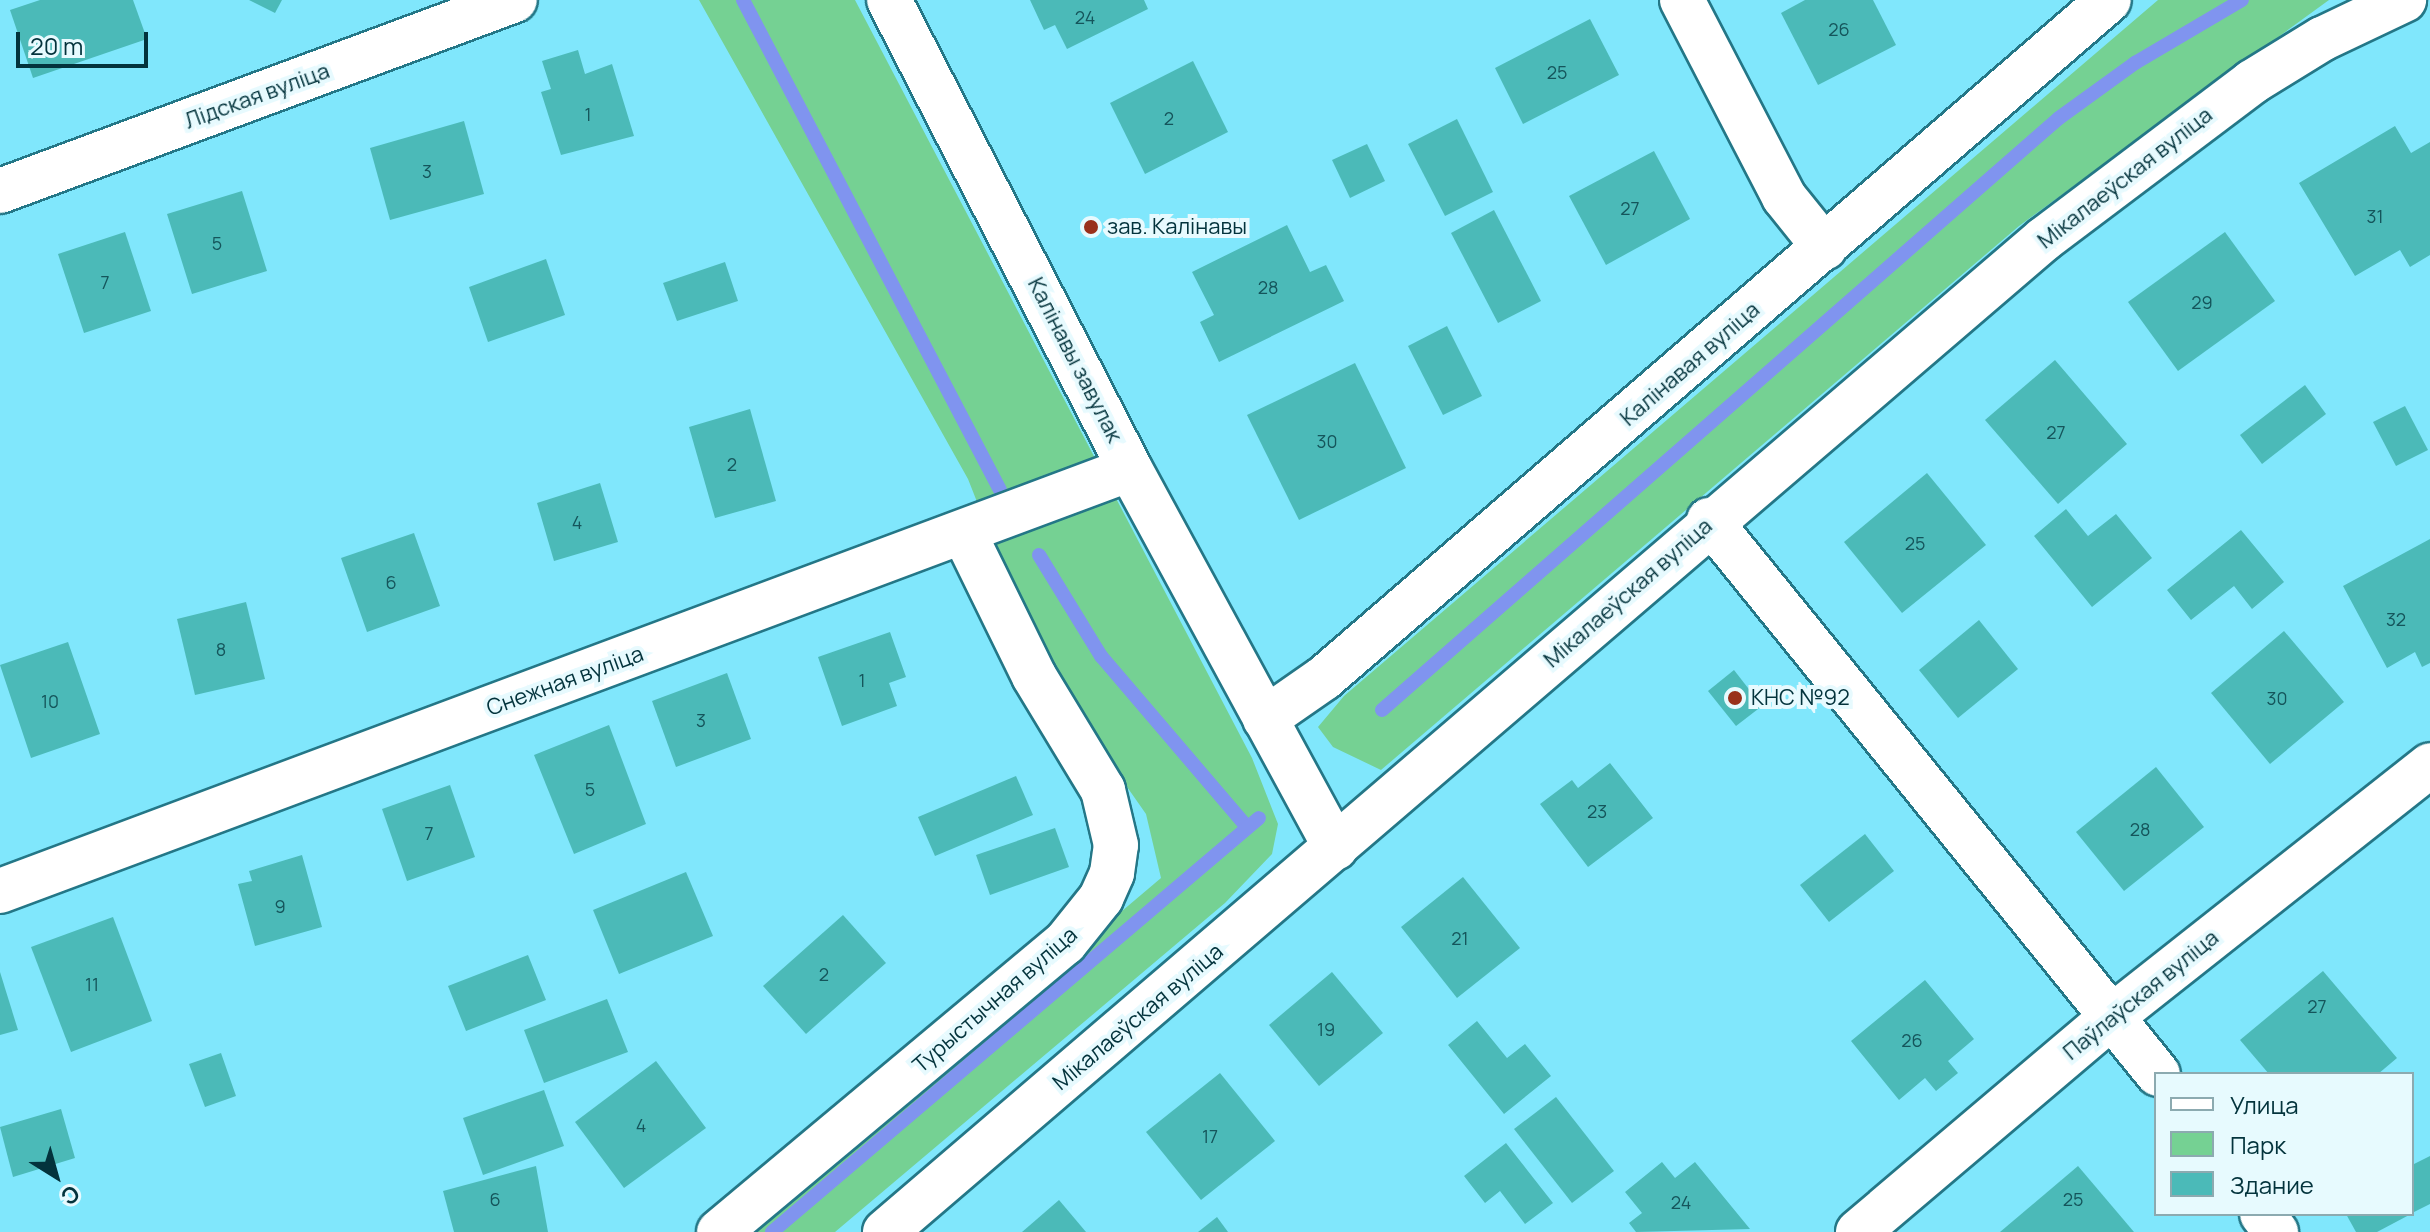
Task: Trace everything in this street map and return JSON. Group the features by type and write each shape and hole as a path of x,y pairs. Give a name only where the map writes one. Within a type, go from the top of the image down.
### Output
{"street":[{"name":"Лідская вуліца","path":"0,191 515,0"},
{"name":"Калінавы завулак","path":"889,0 1130,469 1336,848"},
{"path":"1682,0 1784,197 1825,248"},
{"name":"Калінавая вуліца","path":"1265,719 1324,678 2109,0"},
{"name":"Мікалаеўская вуліца","path":"885,1232 1336,848 1709,520 2180,133 2322,39 2404,0"},
{"name":"Снежная вуліца","path":"0,891 1130,469"},
{"path":"1709,520 2114,1015 2157,1072"},
{"name":"Турыстычная вуліца","path":"719,1232 1065,943 1101,898 1112,873 1116,845 1103,790 1034,676 964,533"},
{"name":"Паўлаўская вуліца","path":"1858,1232 2114,1015 2430,765"},
{"path":"2264,1216 2276,1232"}],"green space":[{"path":"699,0 855,0 1252,758 1278,824 1272,854 1225,903 835,1232 743,1232 1161,878 1146,814 1041,664 968,479"},
{"path":"2158,0 2329,0 2019,226 1381,770 1333,747 1318,727 1344,696"}],"building":[{"path":"40,0 133,0 147,39 33,78 10,10"},
{"path":"249,0 282,0 275,13"},
{"path":"1030,0 1144,0 1148,9 1067,49 1055,25 1044,30"},
{"path":"1805,0 1873,0 1896,45 1818,85 1781,13"},
{"path":"1590,19 1619,75 1523,124 1495,68"},
{"path":"578,50 585,74 612,64 634,136 561,155 541,92 551,89 542,61"},
{"path":"1193,61 1228,132 1145,174 1110,103"},
{"path":"1457,119 1493,192 1445,216 1408,144"},
{"path":"464,121 484,194 390,220 370,148"},
{"path":"2395,126 2411,153 2430,142 2430,255 2410,267 2400,250 2355,276 2299,183"},
{"path":"1367,144 1385,181 1350,198 1332,160"},
{"path":"1654,151 1690,219 1606,265 1569,196"},
{"path":"242,191 267,271 192,294 167,214"},
{"path":"1494,210 1541,301 1498,323 1451,233"},
{"path":"1287,225 1310,272 1326,265 1344,301 1219,362 1200,322 1214,315 1192,272"},
{"path":"125,232 151,311 84,333 58,254"},
{"path":"2225,232 2275,301 2178,371 2128,302"},
{"path":"546,259 565,315 488,342 469,287"},
{"path":"725,262 738,301 677,321 663,283"},
{"path":"1447,326 1482,396 1443,415 1408,346"},
{"path":"2055,360 2127,444 2058,504 1985,420"},
{"path":"1355,363 1406,468 1299,520 1247,415"},
{"path":"2305,385 2326,414 2262,464 2240,435"},
{"path":"2405,406 2428,450 2396,466 2373,422"},
{"path":"750,409 776,501 715,518 689,427"},
{"path":"1927,473 1986,545 1902,613 1844,542"},
{"path":"600,483 618,542 554,561 537,503"},
{"path":"2066,509 2088,536 2116,514 2152,558 2092,607 2034,536"},
{"path":"2241,530 2284,582 2252,609 2234,586 2191,620 2167,590"},
{"path":"414,533 440,606 367,632 341,558"},
{"path":"2430,539 2430,663 2422,667 2415,652 2387,668 2343,586"},
{"path":"246,602 265,679 195,695 177,619"},
{"path":"1979,620 2018,669 1958,718 1919,670"},
{"path":"2284,631 2344,702 2270,764 2211,693"},
{"path":"890,632 906,677 889,683 897,706 842,726 818,657"},
{"path":"68,642 100,734 31,758 0,665"},
{"name":"КНС №92","path":"1734,670 1762,706 1736,726 1708,691"},
{"path":"727,673 751,739 676,767 652,701"},
{"path":"609,725 646,824 574,854 534,755"},
{"path":"1610,763 1653,818 1588,867 1540,804 1572,780 1578,788"},
{"path":"2156,767 2204,827 2124,891 2076,832"},
{"path":"1016,776 1033,815 935,856 918,817"},
{"path":"450,785 475,857 407,881 382,809"},
{"path":"1055,828 1069,867 990,895 976,855"},
{"path":"1865,834 1894,871 1829,922 1800,885"},
{"path":"302,855 322,927 255,946 238,884 252,881 249,871"},
{"path":"686,872 713,936 619,974 593,910"},
{"path":"1463,877 1520,948 1457,998 1401,927"},
{"path":"843,915 886,963 806,1034 763,986"},
{"path":"113,917 152,1021 71,1052 31,947"},
{"path":"528,955 546,1000 466,1031 448,986"},
{"path":"2323,971 2397,1058 2380,1072 2267,1072 2240,1040"},
{"path":"0,972 18,1030 0,1035"},
{"path":"1332,972 1383,1033 1319,1086 1269,1025"},
{"path":"1925,980 1974,1039 1948,1061 1958,1073 1936,1091 1925,1078 1899,1100 1851,1041"},
{"path":"607,999 628,1052 544,1083 524,1030"},
{"path":"1477,1021 1507,1058 1525,1044 1551,1076 1504,1114 1448,1045"},
{"path":"221,1053 236,1096 205,1107 189,1064"},
{"path":"656,1061 706,1128 624,1188 575,1122"},
{"path":"1220,1073 1275,1141 1201,1200 1146,1132"},
{"path":"544,1090 564,1146 483,1175 463,1118"},
{"path":"1556,1097 1614,1171 1572,1203 1514,1129"},
{"path":"61,1109 75,1158 13,1177 0,1127"},
{"path":"1506,1143 1553,1203 1525,1224 1500,1191 1485,1203 1464,1176"},
{"path":"2430,1156 2430,1204 2414,1212 2414,1164"},
{"path":"1662,1162 1675,1178 1695,1162 1750,1229 1636,1232 1629,1223 1642,1213 1625,1192"},
{"path":"536,1166 548,1232 454,1232 443,1191"},
{"path":"2078,1166 2134,1232 2000,1232"},
{"path":"1059,1200 1086,1232 1022,1232"},
{"path":"2347,1216 2407,1216 2377,1232 2356,1232"},
{"path":"1217,1217 1228,1232 1198,1232"}],"waterway":[{"path":"743,0 1000,490"},
{"path":"1382,710 2059,118 2135,63 2242,0"},
{"path":"1039,555 1101,656 1247,827"},
{"path":"772,1232 1259,818"}],"place":[{"name":"зав. Калінавы","path":"1091,227"},
{"name":"КНС №92","path":"1735,698"}]}
